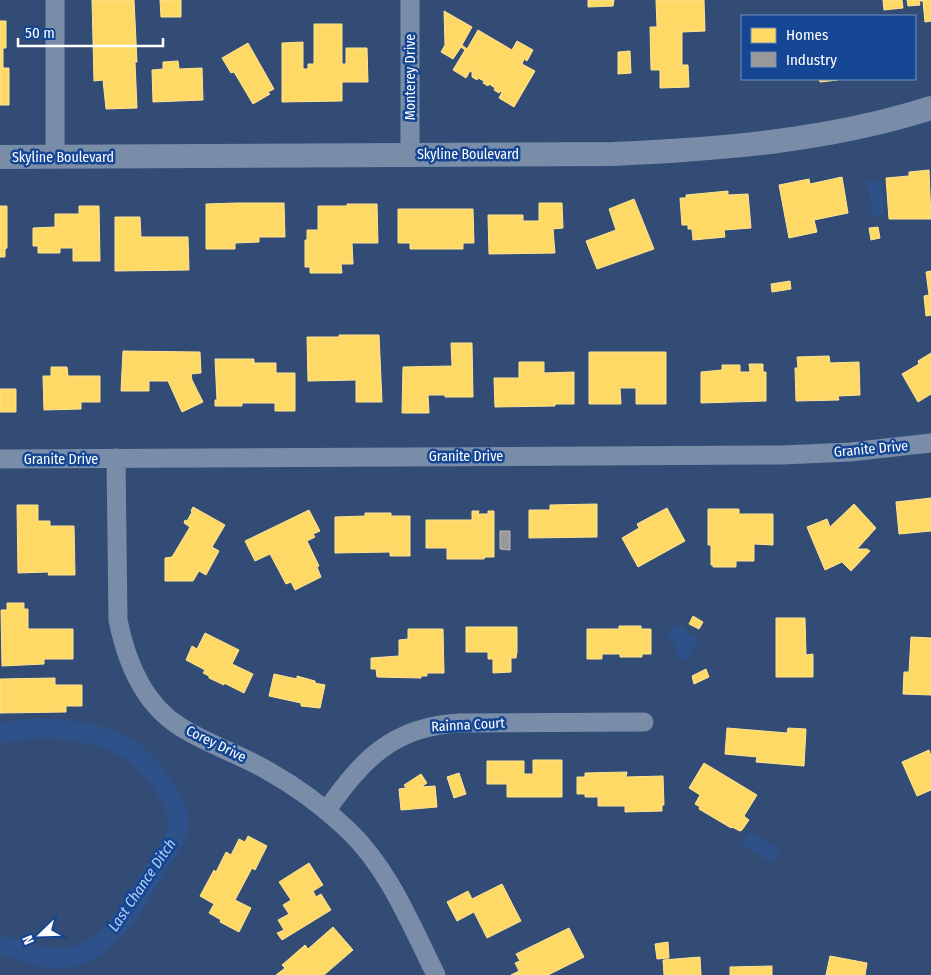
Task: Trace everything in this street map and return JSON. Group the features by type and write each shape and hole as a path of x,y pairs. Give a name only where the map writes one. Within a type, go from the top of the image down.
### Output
{"street":[{"path":"55,0 55,156"},
{"name":"Monterey Drive","path":"410,0 410,155"},
{"name":"Skyline Boulevard","path":"0,156 614,154 780,142 868,126 931,108"},
{"name":"Granite Drive","path":"0,459 806,454 850,452 931,444"},
{"name":"Corey Drive","path":"116,458 118,620 122,641 137,677 160,710 177,725 264,768 307,795 349,831 379,867 410,921 436,975"},
{"name":"Rainna Court","path":"326,811 344,786 372,755 404,735 425,728 460,723 644,722"}],"water":[{"path":"866,180 882,181 884,215 873,216"},
{"path":"680,625 684,627 688,635 694,635 698,643 692,650 689,659 680,660 675,645 668,637 671,628"},
{"path":"750,832 780,850 772,863 742,844"}],"building: Homes":[{"path":"92,0 134,0 137,108 106,109 103,80 94,81"},
{"path":"160,0 181,0 181,17 161,17"},
{"path":"588,0 614,0 613,6 588,7"},
{"path":"656,0 704,0 705,31 682,32 682,65 688,65 689,87 660,88 660,70 651,70 650,27 657,27"},
{"path":"883,0 902,0 903,8 884,10"},
{"path":"907,0 931,0 931,21 925,22 923,1 919,1 920,5 908,6"},
{"path":"444,11 472,27 462,45 467,49 478,30 512,50 517,41 533,50 527,61 524,59 522,64 535,71 514,107 499,98 502,92 500,91 499,93 489,84 488,86 483,83 484,81 472,77 472,72 470,71 466,78 453,70 465,50 461,47 453,59 441,52 445,45"},
{"path":"0,21 6,21 6,48 3,48 3,68 9,68 9,105 0,105"},
{"path":"314,24 342,24 342,64 346,64 346,48 367,48 368,82 342,82 342,101 282,102 282,43 303,42 303,69 308,69 308,64 314,64"},
{"path":"248,43 274,89 268,92 270,94 253,104 234,72 231,73 222,58"},
{"path":"630,51 631,73 618,74 618,52"},
{"path":"178,61 179,69 202,68 203,100 153,102 152,70 163,69 163,62"},
{"path":"819,80 838,80 820,82"},
{"path":"929,170 931,219 889,219 886,178 909,176 909,172"},
{"path":"842,177 848,213 814,220 817,232 789,238 779,185 809,179 810,184"},
{"path":"728,191 728,195 748,194 751,228 724,230 725,237 693,240 692,229 688,229 688,225 682,225 680,198 686,198 686,195"},
{"path":"634,199 654,249 597,269 586,241 616,230 609,209"},
{"path":"284,203 285,237 259,237 259,242 235,243 235,249 206,249 206,204"},
{"path":"539,203 562,203 563,228 553,229 555,253 489,254 488,215 523,215 523,221 539,221"},
{"path":"347,204 377,204 378,243 352,243 353,264 341,264 342,273 310,273 310,267 305,267 305,240 307,240 307,230 318,230 318,206 347,206"},
{"path":"0,206 7,206 7,248 5,249 5,257 0,257"},
{"path":"79,206 99,206 100,261 73,261 73,248 60,248 60,253 38,253 38,246 33,246 33,228 55,227 55,214 79,214"},
{"path":"398,209 473,209 474,243 463,243 463,249 410,249 410,243 398,243"},
{"path":"115,217 140,217 141,237 188,237 189,270 115,271"},
{"path":"878,227 880,238 871,240 869,228"},
{"path":"931,271 931,315 926,316 924,296 929,295 926,272"},
{"path":"790,281 791,289 772,292 771,284"},
{"path":"339,335 379,335 382,402 356,402 356,380 308,381 307,337 339,337"},
{"path":"451,343 472,343 473,397 428,395 429,413 402,413 403,367 452,366"},
{"path":"123,351 200,352 201,373 191,374 203,402 182,412 168,381 149,381 149,391 121,391"},
{"path":"589,352 666,352 666,404 636,404 636,388 620,388 621,404 589,404"},
{"path":"931,353 931,394 918,402 902,374 919,364 918,361"},
{"path":"829,356 830,363 859,362 860,395 838,396 839,400 796,401 795,368 798,368 797,357"},
{"path":"215,359 254,359 254,363 276,363 276,373 295,373 295,411 275,411 275,403 242,403 242,406 215,406 215,400 217,400"},
{"path":"519,362 544,362 544,373 574,372 574,404 495,407 494,378 519,378"},
{"path":"749,364 763,364 763,372 766,372 766,401 701,403 701,372 722,370 722,365 740,365 740,372 750,372"},
{"path":"51,367 67,367 68,376 100,376 100,402 81,402 81,409 44,410 43,376 51,376"},
{"path":"0,389 16,389 16,412 0,412"},
{"path":"931,498 931,531 899,534 896,502"},
{"path":"597,504 597,537 529,538 529,510 550,510 550,505"},
{"path":"854,504 876,528 857,549 867,549 870,551 851,571 842,562 825,570 807,527 827,519 830,527"},
{"path":"17,505 38,505 38,521 50,521 50,526 74,526 75,575 48,575 49,572 18,573"},
{"path":"193,507 225,525 212,547 219,551 206,575 199,571 193,581 165,581 165,558 172,557 190,527 184,523 185,520 187,521"},
{"path":"667,508 685,541 638,567 622,538 639,528 637,524"},
{"path":"708,509 739,509 739,514 773,514 773,545 754,544 754,561 736,561 736,567 713,567 711,565 711,545 708,545"},
{"path":"309,510 320,531 313,534 315,537 307,541 319,566 317,567 321,577 295,590 291,582 286,584 270,554 255,561 245,541"},
{"path":"472,511 479,511 478,514 488,514 488,511 494,511 494,557 485,557 484,559 447,559 447,548 426,548 426,520 472,520"},
{"path":"365,513 391,513 391,516 410,516 410,556 390,556 390,552 335,553 335,517 365,516"},
{"path":"7,603 24,603 24,609 28,609 28,629 73,629 73,659 44,659 44,664 2,666 1,610 7,610"},
{"path":"693,616 703,622 699,629 689,624"},
{"path":"776,618 805,618 806,655 813,654 813,677 776,677"},
{"path":"619,626 641,626 641,629 651,629 651,654 642,654 642,657 620,657 620,654 602,654 602,659 587,659 587,629 619,629"},
{"path":"466,627 517,627 517,652 516,658 511,658 511,672 493,673 493,659 488,659 488,652 466,652"},
{"path":"408,629 443,629 444,673 427,673 427,676 421,676 421,678 377,677 376,669 371,669 371,658 399,656 399,640 408,639"},
{"path":"205,633 239,650 232,664 253,674 244,693 209,678 209,676 203,673 205,670 186,660 192,646 197,649"},
{"path":"911,637 931,638 931,695 903,694 904,672 909,672"},
{"path":"706,669 709,677 694,684 692,676"},
{"path":"274,674 297,679 297,676 325,685 320,708 301,706 301,703 269,696"},
{"path":"55,678 55,685 82,685 82,706 66,706 66,712 0,713 0,679"},
{"path":"727,728 787,733 788,728 806,729 804,766 756,762 757,757 725,754"},
{"path":"929,750 931,756 931,790 917,796 902,762"},
{"path":"533,760 562,760 562,797 507,797 507,784 487,784 487,761 524,761 524,774 533,774"},
{"path":"704,763 757,795 744,816 749,820 742,830 731,828 699,809 700,807 695,804 700,795 689,788"},
{"path":"627,772 626,777 663,776 664,805 662,805 662,811 625,812 625,806 598,806 598,797 585,797 585,794 577,794 577,777 585,777 585,773"},
{"path":"459,773 466,794 454,798 447,777"},
{"path":"421,774 427,783 421,787 435,786 437,807 401,810 399,789 406,788 404,785"},
{"path":"248,836 267,846 255,870 252,868 235,900 251,908 239,932 220,922 221,920 209,913 214,904 200,896 214,870 216,872 226,852 231,855 239,839 245,842"},
{"path":"309,863 323,885 313,891 316,897 321,894 331,910 282,940 277,933 284,930 278,920 289,914 283,905 291,900 279,882"},
{"path":"502,884 521,921 487,938 474,912 457,921 447,902 468,891 472,899"},
{"path":"333,927 353,950 324,975 276,975 285,968 282,965 305,945 308,949"},
{"path":"569,928 584,957 548,975 511,975 519,971 515,963 520,961 516,954"},
{"path":"668,942 669,958 657,959 655,944"},
{"path":"830,956 867,963 865,975 826,975"},
{"path":"700,957 701,975 664,975 663,960"},
{"path":"772,966 772,975 730,975 730,967"}],"building: Industry":[{"path":"500,531 510,531 510,550 500,549"}],"waterway":[{"name":"Last Chance Ditch","path":"0,734 33,729 70,730 106,739 122,746 140,757 151,768 174,805 178,815 179,827 172,843 134,904 111,933 98,944 83,953 67,958 42,957 0,945"}]}
